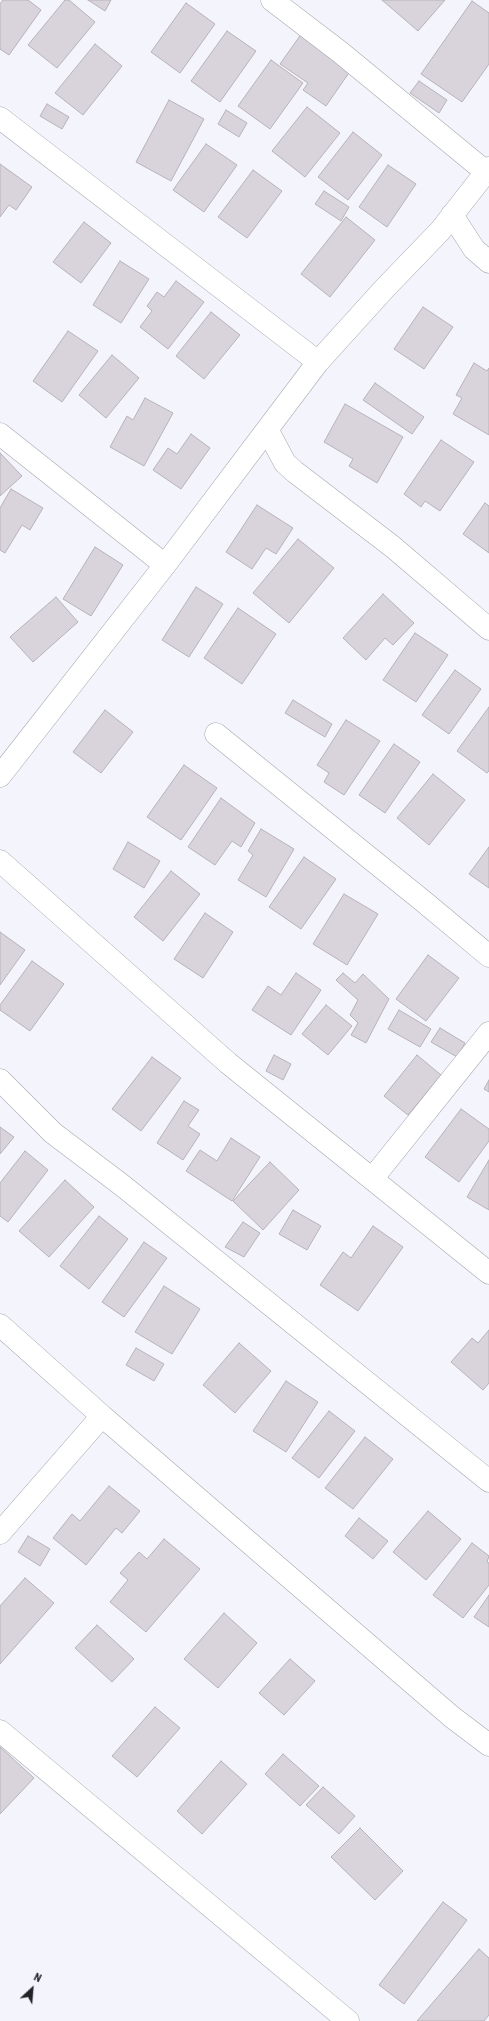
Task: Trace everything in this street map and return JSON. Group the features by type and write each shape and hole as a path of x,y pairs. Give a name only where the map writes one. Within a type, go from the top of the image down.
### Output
{"street":[{"path":"0,776 7,752 165,565 268,431 318,362 452,215 488,170 272,0"},
{"path":"0,118 318,362"},
{"path":"452,215 474,249 489,262"},
{"path":"268,431 285,463 295,472 392,547 489,629"},
{"path":"0,434 165,565"},
{"path":"216,734 489,956"},
{"path":"0,861 228,1063 489,1273"},
{"path":"372,1179 489,1033"},
{"path":"0,1080 53,1133 123,1186 489,1481"},
{"path":"0,1325 102,1416 452,1717 489,1745"},
{"path":"0,1533 102,1416"},
{"path":"0,1731 348,2021"}],"building":[{"path":"3,0 28,0 41,10 9,55 0,49 0,4"},
{"path":"65,0 69,0 95,22 57,68 28,45"},
{"path":"88,0 111,0 105,11"},
{"path":"382,0 445,0 418,31"},
{"path":"472,1 489,13 489,64 462,102 421,74"},
{"path":"186,3 215,24 180,73 151,52"},
{"path":"227,31 256,51 220,102 191,81"},
{"path":"302,33 353,67 326,106 303,90 308,83 280,64"},
{"path":"95,44 122,66 83,115 55,93"},
{"path":"271,60 303,83 270,129 238,106"},
{"path":"419,81 447,100 439,113 410,93"},
{"path":"169,100 204,119 171,181 136,162"},
{"path":"47,104 69,117 62,129 40,116"},
{"path":"307,107 340,133 305,177 272,151"},
{"path":"226,110 247,123 239,137 218,124"},
{"path":"353,132 382,155 348,200 318,177"},
{"path":"206,144 237,165 204,212 173,190"},
{"path":"0,164 32,187 16,210 9,205 0,217"},
{"path":"388,165 416,184 387,227 359,207"},
{"path":"253,170 282,191 247,238 218,217"},
{"path":"324,191 349,207 341,221 315,204"},
{"path":"346,217 375,240 330,297 301,274"},
{"path":"84,222 111,243 81,283 53,262"},
{"path":"120,261 149,279 121,323 93,305"},
{"path":"176,281 204,302 168,349 140,327 152,311 147,306 157,292 164,297"},
{"path":"423,307 453,327 424,369 394,349"},
{"path":"211,312 240,335 204,379 176,356"},
{"path":"68,331 98,351 62,402 33,381"},
{"path":"112,355 139,378 106,418 79,395"},
{"path":"474,363 487,371 489,368 489,435 453,414 462,398 456,395"},
{"path":"375,383 424,417 412,434 363,400"},
{"path":"145,398 173,413 144,466 110,447 127,416 133,420"},
{"path":"345,404 403,437 377,483 349,466 353,459 324,442"},
{"path":"191,434 210,448 181,489 153,470 168,448 177,454"},
{"path":"441,440 474,462 440,511 425,501 421,507 404,494"},
{"path":"0,453 22,476 0,496"},
{"path":"11,489 43,508 30,530 22,525 5,553 0,550 0,508"},
{"path":"485,503 489,506 489,553 463,534"},
{"path":"257,505 293,528 276,554 266,548 252,569 226,552"},
{"path":"298,539 334,568 289,623 253,593"},
{"path":"95,547 123,565 91,616 63,599"},
{"path":"196,587 223,604 189,657 162,640"},
{"path":"383,594 414,623 393,645 385,638 366,660 343,638"},
{"path":"56,597 78,622 33,662 10,637"},
{"path":"238,608 276,634 242,684 204,658"},
{"path":"415,633 448,655 416,702 383,680"},
{"path":"455,670 481,689 449,734 422,715"},
{"path":"293,700 332,724 325,737 285,713"},
{"path":"489,707 489,771 487,773 457,751"},
{"path":"105,710 133,732 101,773 73,752"},
{"path":"346,720 380,741 344,795 324,782 329,773 317,765"},
{"path":"394,744 420,762 385,813 359,795"},
{"path":"184,765 217,788 181,840 147,817"},
{"path":"433,774 465,800 429,845 397,818"},
{"path":"221,798 255,823 241,847 232,841 215,865 188,847"},
{"path":"261,829 294,849 266,897 238,880 253,855 248,851"},
{"path":"128,842 160,861 144,888 113,869"},
{"path":"489,847 489,888 469,874"},
{"path":"304,857 336,879 301,929 269,907"},
{"path":"171,871 200,894 163,941 134,917"},
{"path":"344,894 378,914 347,965 313,944"},
{"path":"205,913 233,932 203,978 174,959"},
{"path":"0,932 25,950 0,985"},
{"path":"428,955 459,978 426,1021 396,999"},
{"path":"32,961 64,984 30,1031 0,1010 0,1005"},
{"path":"296,973 321,990 291,1035 252,1010 268,986 281,995"},
{"path":"343,973 355,983 363,974 389,999 366,1043 351,1035 358,1023 350,1015 358,1000 336,980"},
{"path":"326,1005 352,1026 328,1055 302,1034"},
{"path":"399,1010 431,1029 420,1047 388,1029"},
{"path":"440,1028 465,1043 457,1057 431,1042"},
{"path":"274,1055 291,1064 283,1080 266,1071"},
{"path":"417,1055 441,1075 408,1115 384,1096"},
{"path":"152,1057 181,1078 141,1131 112,1109"},
{"path":"489,1080 489,1092 484,1089"},
{"path":"184,1101 199,1110 188,1126 200,1134 183,1160 157,1143"},
{"path":"461,1109 489,1129 489,1141 459,1182 425,1157"},
{"path":"0,1127 14,1137 0,1154"},
{"path":"231,1138 260,1157 232,1201 186,1171 200,1150 217,1161"},
{"path":"25,1151 48,1170 8,1222 0,1216 0,1183"},
{"path":"489,1160 489,1210 467,1197"},
{"path":"270,1162 299,1190 263,1230 233,1201"},
{"path":"65,1180 94,1207 49,1257 19,1231"},
{"path":"293,1210 321,1226 307,1250 279,1234"},
{"path":"99,1216 128,1239 89,1289 60,1266"},
{"path":"243,1222 260,1233 244,1257 225,1247"},
{"path":"373,1226 403,1247 358,1311 320,1285 343,1252 351,1258"},
{"path":"144,1242 167,1258 124,1317 102,1302"},
{"path":"164,1286 200,1309 172,1354 135,1332"},
{"path":"489,1330 489,1383 483,1390 451,1362 472,1338 478,1343"},
{"path":"239,1343 271,1371 235,1413 203,1385"},
{"path":"136,1348 164,1364 154,1381 126,1365"},
{"path":"286,1381 318,1402 286,1452 253,1431"},
{"path":"329,1411 355,1431 319,1478 292,1458"},
{"path":"365,1437 393,1459 353,1509 325,1488"},
{"path":"109,1486 140,1511 122,1533 116,1528 86,1565 53,1538 72,1514 80,1521"},
{"path":"428,1511 461,1539 426,1580 393,1552"},
{"path":"359,1518 388,1541 373,1559 345,1536"},
{"path":"28,1536 50,1549 40,1566 18,1552"},
{"path":"164,1539 200,1569 146,1632 110,1602 128,1580 120,1573 139,1552 147,1559"},
{"path":"472,1543 489,1556 487,1562 489,1563 489,1585 463,1618 433,1595"},
{"path":"25,1578 54,1603 0,1664 0,1606"},
{"path":"489,1595 489,1627 474,1617"},
{"path":"224,1613 257,1643 218,1688 184,1659"},
{"path":"97,1625 134,1659 112,1682 75,1648"},
{"path":"290,1659 315,1681 284,1715 259,1693"},
{"path":"155,1707 180,1728 137,1777 112,1756"},
{"path":"0,1747 34,1778 0,1814"},
{"path":"283,1754 319,1786 300,1806 265,1774"},
{"path":"221,1761 247,1784 202,1834 177,1811"},
{"path":"323,1787 355,1816 339,1834 306,1805"},
{"path":"360,1828 403,1871 375,1900 331,1857"},
{"path":"443,1902 467,1920 404,2004 379,1985"},
{"path":"479,1949 489,1958 489,2015 484,2021 417,2021"}]}
